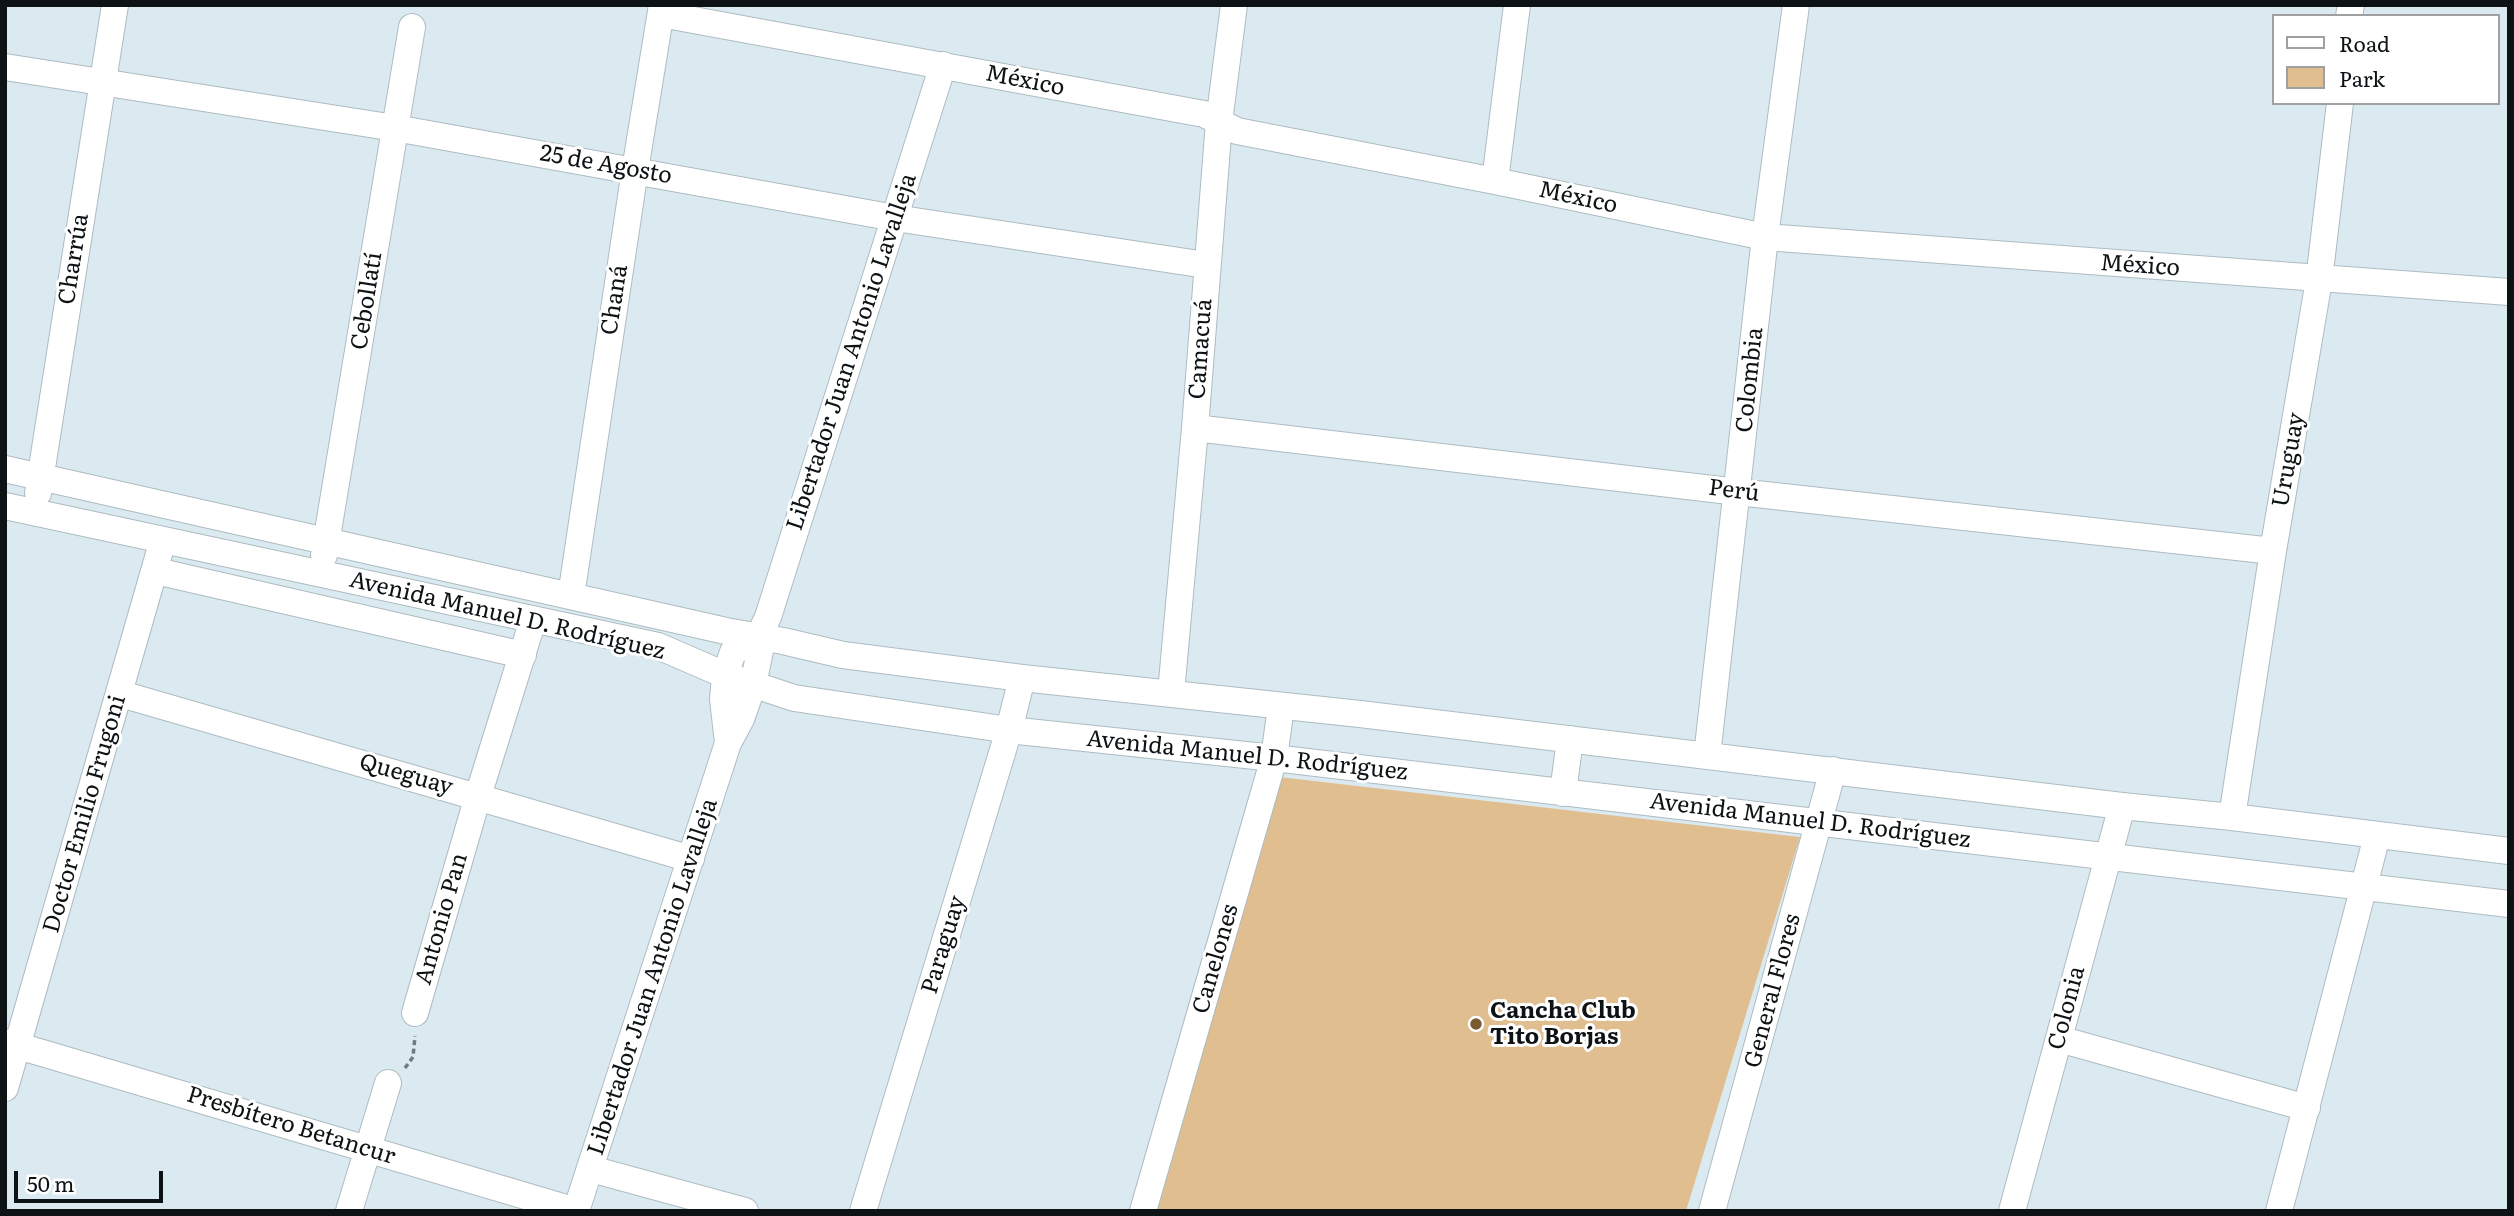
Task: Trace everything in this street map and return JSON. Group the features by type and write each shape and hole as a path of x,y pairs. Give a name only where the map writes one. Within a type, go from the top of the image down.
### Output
{"street":[{"name":"Charrúa","path":"35,512 115,5"},
{"name":"Camacuá","path":"1171,693 1219,122 1234,5"},
{"path":"1495,181 1517,5"},
{"name":"Colombia","path":"1707,756 1765,237 1796,5"},
{"name":"México","path":"661,10 1204,114 1237,131 1765,237 2509,292"},
{"name":"Chaná","path":"571,596 661,10"},
{"name":"Cebollatí","path":"320,574 412,27"},
{"name":"Libertador Juan Antonio Lavalleja","path":"576,1211 728,743 741,719 753,685 760,651 758,638 768,617 943,65"},
{"name":"25 de Agosto","path":"5,67 395,128 895,218 1206,265"},
{"name":"Uruguay","path":"2232,817 2319,279 2340,105"},
{"name":"Perú","path":"1195,428 2273,551"},
{"name":"Avenida Manuel D. Rodríguez","path":"5,469 843,655 2509,851"},
{"name":"Avenida Manuel D. Rodríguez","path":"5,506 658,646 725,675 794,698 1009,730 1274,758 2509,904"},
{"name":"Doctor Emilio Frugoni","path":"5,1088 12,1044 121,694 163,540"},
{"name":"Avenida Manuel D. Rodríguez","path":"156,571 523,655"},
{"name":"Antonio Pan","path":"415,1013 533,620"},
{"path":"725,675 733,652 758,638"},
{"name":"Libertador Juan Antonio Lavalleja","path":"725,675 723,699 728,743"},
{"name":"Paraguay","path":"863,1211 1009,730 1022,678"},
{"name":"Queguay","path":"121,694 691,859"},
{"name":"Canelones","path":"1143,1211 1274,758 1281,706"},
{"path":"1563,793 1570,739"},
{"name":"General Flores","path":"1712,1211 1833,770"},
{"name":"Colonia","path":"2012,1211 2122,806"},
{"path":"2279,1211 2377,836"},
{"path":"2059,1039 2306,1108"},
{"name":"Presbítero Betancur","path":"12,1044 576,1211"},
{"path":"349,1211 388,1083"},
{"path":"590,1169 745,1211"}],"path":[{"name":"Antonio Pan","path":"388,1083 403,1071 413,1057 415,1013"}],"green space":[{"name":"Cancha Club Tito Borjas","path":"1279,777 1800,837 1686,1211 1156,1211"}],"place":[{"name":"Cancha Club Tito Borjas","path":"1476,1024"}]}
